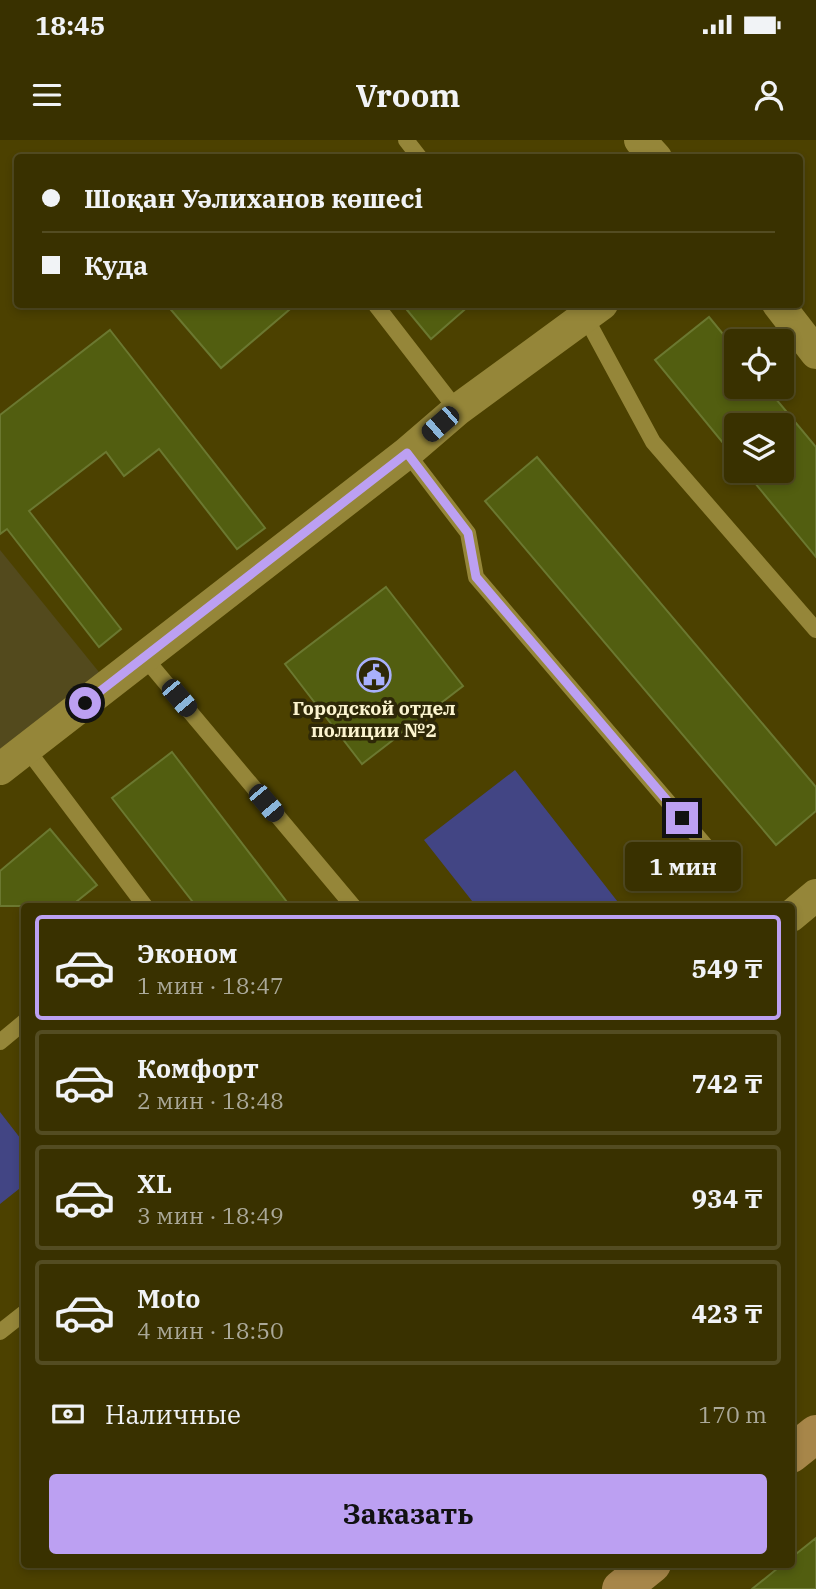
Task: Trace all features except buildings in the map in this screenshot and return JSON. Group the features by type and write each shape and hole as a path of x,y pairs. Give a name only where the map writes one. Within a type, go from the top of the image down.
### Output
{"main road":[{"path":"795,1451 816,1434"},
{"path":"621,1589 647,1568"}],"street":[{"path":"640,140 652,154"},
{"path":"781,308 816,353"},
{"path":"0,769 407,453 457,410 594,311"},
{"path":"795,913 816,895"}],"lane":[{"path":"406,140 417,154"},
{"path":"378,308 457,410"},
{"path":"594,311 653,442 816,630"},
{"path":"407,453 468,533 476,577 734,879"},
{"path":"144,657 350,903"},
{"path":"26,748 143,903"},
{"path":"0,1042 21,1025"},
{"path":"0,1332 21,1315"}],"shaded area":[{"path":"0,550 103,677 0,753"},
{"path":"515,770 619,903 474,903 424,840"},
{"path":"0,1112 21,1139 21,1187 0,1204"}],"place":[{"name":"Городской отдел полиции №2","path":"374,675"}],"route":[{"path":"85,703 407,453 468,533 476,577 682,818"}]}
